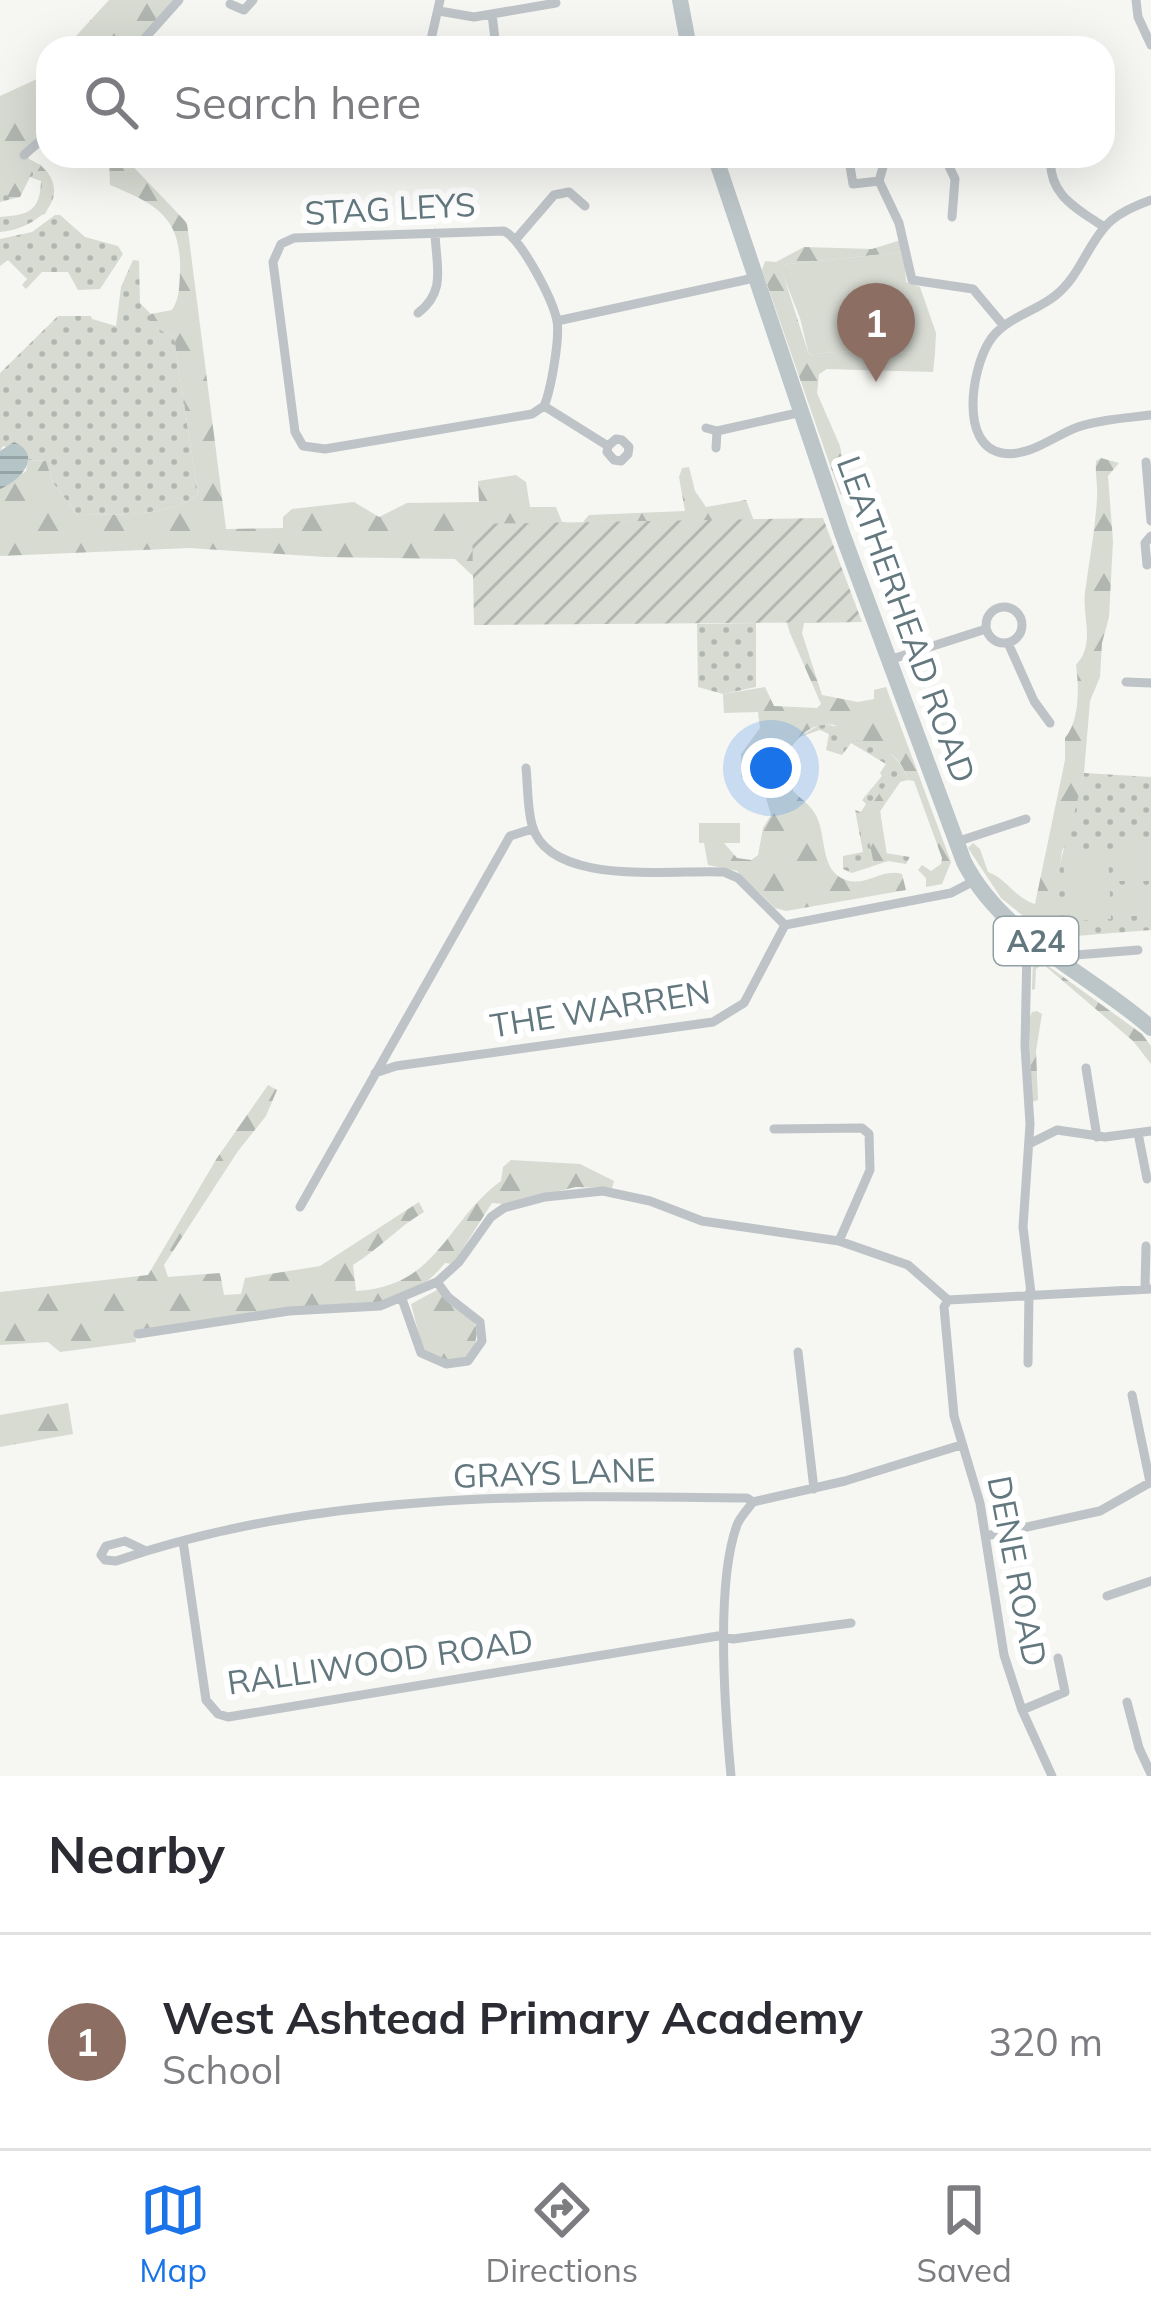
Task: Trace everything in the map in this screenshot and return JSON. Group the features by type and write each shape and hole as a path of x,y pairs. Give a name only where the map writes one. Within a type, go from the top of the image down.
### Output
{"highway":[{"path":"680,0 686,36"},
{"name":"LEATHERHEAD ROAD","path":"719,168 890,660 974,881 1004,916 1151,1028"}],"street":[{"path":"147,36 179,0"},
{"path":"230,4 244,10 253,0"},
{"path":"1136,0 1151,45"},
{"path":"432,36 440,6 462,17 556,3"},
{"path":"492,14 495,36"},
{"path":"24,154 36,144"},
{"path":"850,168 853,184 879,181"},
{"path":"883,168 879,181 907,249 912,280 973,289 1004,326"},
{"path":"950,168 955,179 952,217"},
{"path":"1050,168 1059,194 1104,227"},
{"path":"517,238 554,195 568,192 585,206"},
{"path":"1151,200 1104,227 1082,266 1061,290 989,341 978,376 975,433 984,447 1006,454 1050,443 1073,428 1151,416"},
{"name":"STAG LEYS","path":"544,406 532,414 310,448 298,440 273,262 278,248 294,238 497,230 517,238 557,321"},
{"path":"418,313 437,291 435,233"},
{"path":"608,446 544,406 557,321 754,278"},
{"path":"716,448 712,429 802,412"},
{"path":"1146,462 1151,521"},
{"path":"1147,565 1145,543 1151,536"},
{"path":"1008,643 1022,630 1022,620 1009,607 991,611 986,629 991,638 1008,643 1034,701 1050,723"},
{"path":"890,660 986,629"},
{"path":"1126,682 1151,683"},
{"path":"526,768 532,829 554,855 577,867 724,872 738,878 785,925 951,893 974,881"},
{"path":"956,842 1026,819"},
{"path":"300,1207 510,836 532,829"},
{"name":"THE WARREN","path":"375,1073 396,1066 713,1022 744,1003 785,925"},
{"path":"1028,1363 1030,1293 1023,1212 1029,1144 1025,1046 1031,938"},
{"path":"1065,962 1076,955 1138,950"},
{"path":"1086,1068 1096,1137"},
{"path":"774,1129 862,1128 869,1134 865,1186 839,1241"},
{"path":"1029,1144 1057,1130 1096,1137 1151,1131"},
{"path":"1138,1133 1147,1179"},
{"path":"138,1334 289,1311 361,1310 402,1299 437,1282 460,1262 491,1217 505,1208 582,1192 617,1192 702,1221 839,1241 908,1265 948,1300 1148,1289 1146,1246"},
{"path":"402,1299 421,1353 446,1364 468,1361 482,1341 480,1322 437,1282"},
{"name":"DENE ROAD","path":"948,1300 944,1307 946,1363 961,1445 975,1482 986,1536 1004,1655 1052,1776"},
{"path":"798,1352 814,1489"},
{"path":"986,1536 1100,1511 1150,1482 1132,1394"},
{"name":"GRAYS LANE","path":"144,1550 280,1520 393,1505 604,1495 747,1498 753,1502 961,1445"},
{"path":"723,1498 737,1525"},
{"path":"731,1776 728,1587 737,1525 753,1502"},
{"name":"RALLIWOOD ROAD","path":"183,1541 206,1700 218,1714 228,1717 726,1637 850,1623"},
{"path":"1106,1596 1151,1581"},
{"path":"1022,1710 1071,1690 1058,1658"},
{"path":"1127,1702 1138,1748 1151,1774"}],"green space":[{"path":"109,0 177,0 144,36 76,36"},
{"path":"36,79 36,140 26,149 36,168 44,169 52,182 45,214 16,224 41,207 42,176 32,171 20,197 7,197 8,186 0,191 0,96"},
{"path":"36,166 43,168 54,188 53,199 38,218 0,232 0,217 31,210 41,181 30,177 20,197 0,202 0,183"},
{"path":"109,168 134,168 187,223 226,529 283,528 283,517 292,509 354,502 379,517 407,503 479,502 478,481 516,475 526,482 530,507 556,507 562,522 567,522 473,576 455,559 190,548 0,556 0,489 26,471 28,460 46,461 53,483 78,515 156,511 198,495 174,337 150,325 151,314 172,310 179,292 176,238 153,206 110,185"},
{"path":"55,215 85,237 118,246 123,254 100,289 78,290 68,272 42,272 26,289 22,285 27,279 8,260 0,266 0,239 32,232"},
{"path":"901,240 904,252 780,265 809,355 935,353 933,372 827,369 819,374 817,393 840,446 849,496 845,497 840,494 762,270 765,261 776,262 804,247 872,249"},
{"path":"904,252 906,282 920,287 936,333 935,353 809,355 779,265"},
{"path":"133,260 139,261 140,303 151,314 151,325 174,337 198,495 156,511 78,515 53,483 46,461 28,460 27,454 3,446 0,451 0,373 58,316 91,316 116,326 121,287"},
{"path":"1096,461 1119,463 1108,476 1113,541 1109,617 1100,677 1090,701 1084,773 1062,851 1053,919 1063,937 1070,937 1070,954 1001,898 968,848 973,843 988,872 1035,904 1065,760 1065,738 1076,713 1076,665 1087,639 1085,592 1096,511"},
{"path":"689,467 695,491 706,507 746,500 754,521 583,522 589,515 685,511 679,477 682,468"},
{"path":"823,518 862,622 474,625 472,524"},
{"path":"790,614 862,622 804,623 802,633 822,695 858,702 874,699 874,690 886,687 951,862 942,884 926,887 926,878 918,870 922,865 931,871 942,858 914,781 908,780 891,754 842,737 835,725 805,732 785,757 796,766 793,791 814,812 827,860 837,875 853,882 902,874 906,890 786,911 775,908 737,871 708,865 704,843 724,843 737,858 751,860 758,855 771,815 760,778 741,777 741,754 760,728 758,712 724,713 723,694 765,687 774,706 817,708 821,704 790,633"},
{"path":"756,623 756,687 723,694 698,687 697,624"},
{"path":"821,724 873,741 903,768 908,780 900,782 880,811 885,853 910,857 906,864 888,861 852,873 843,869 843,856 863,852 855,810 861,812 866,804 862,800 886,764 851,743 842,755 826,750 829,734 820,730 797,738"},
{"path":"1084,773 1151,777 1151,930 1063,937 1054,923 1059,871"},
{"path":"890,779 900,782 880,811 888,861 877,864 864,815"},
{"path":"699,823 740,823 740,843 699,843"},
{"path":"1151,842 1151,873 1131,875 1151,875 1151,881 1115,881 1113,844"},
{"path":"1108,849 1111,919 1066,921 1063,852"},
{"path":"1151,885 1151,915 1116,917 1115,886"},
{"path":"1033,955 1142,1034 1151,1046 1151,1064 1133,1041 1043,964 1036,969 1032,990"},
{"path":"1037,1011 1042,1014 1036,1051 1038,1100 1032,1102 1029,1019"},
{"path":"268,1085 277,1090 266,1116 164,1265 168,1277 220,1273 224,1295 241,1294 245,1278 320,1266 419,1202 424,1212 353,1265 356,1291 384,1287 406,1278 439,1249 501,1181 503,1167 511,1160 580,1164 614,1181 612,1188 576,1187 492,1203 453,1264 445,1263 412,1291 369,1305 135,1332 136,1342 60,1352 48,1342 0,1345 0,1292 148,1275 217,1158"},
{"path":"437,1290 475,1325 469,1358 449,1363 423,1350 411,1304"},
{"path":"68,1403 73,1434 0,1447 0,1415"}],"shaded area":[{"path":"14,442 27,454 26,467 0,489 0,451"}],"place":[{"name":"West Ashtead Primary Academy","path":"876,382"}]}
